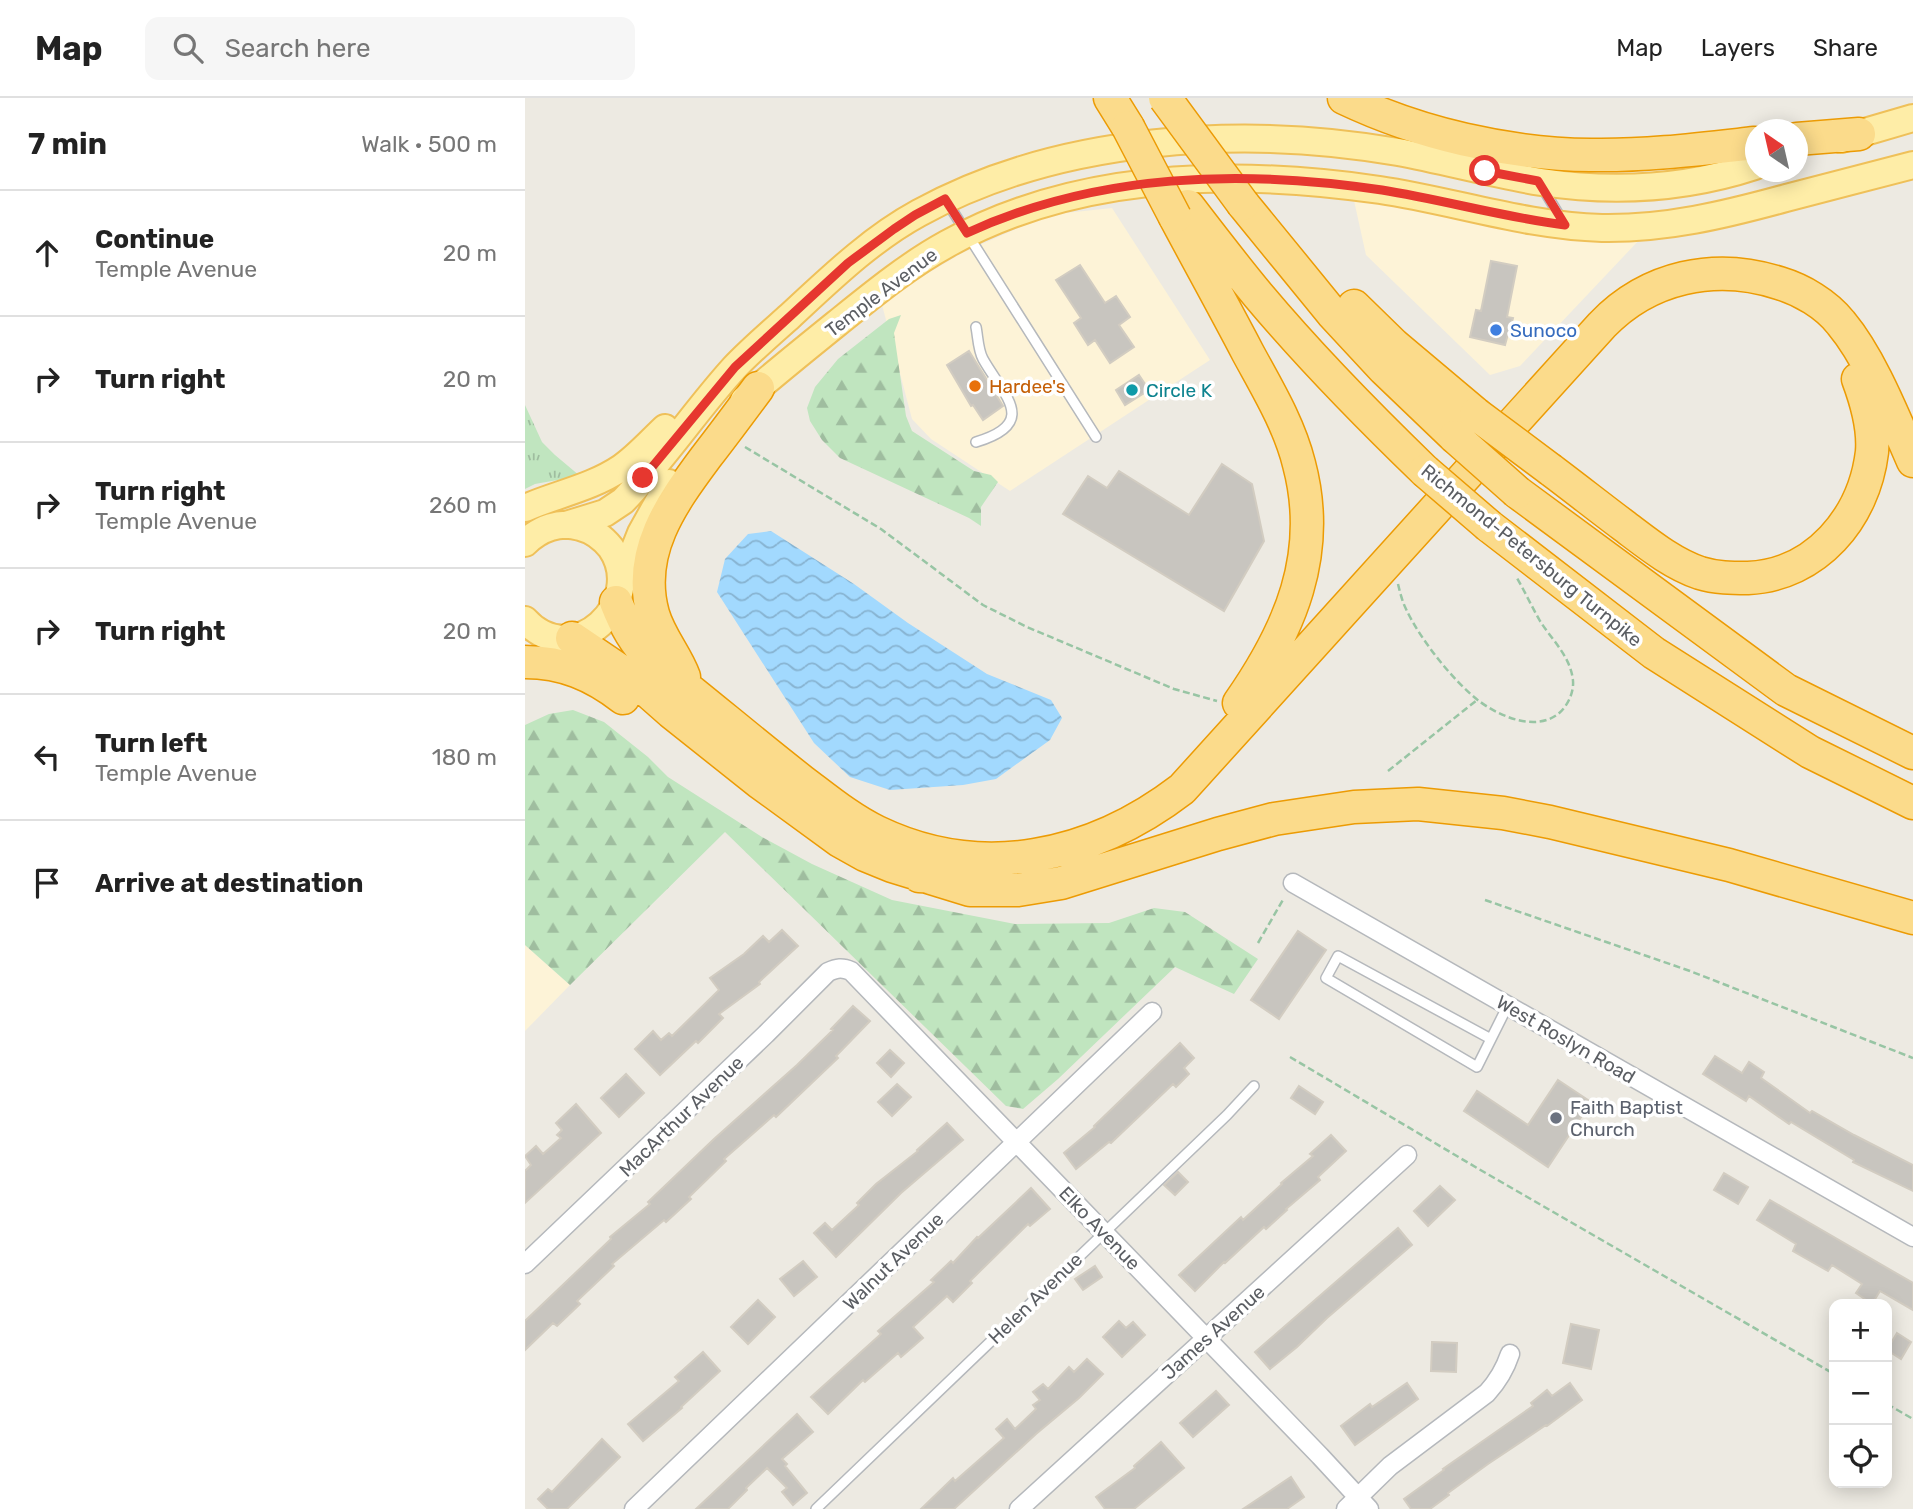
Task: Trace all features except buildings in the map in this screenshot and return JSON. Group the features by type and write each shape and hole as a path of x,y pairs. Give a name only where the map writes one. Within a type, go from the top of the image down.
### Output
{"highway":[{"name":"Richmond-Petersburg Turnpike","path":"1110,98 1182,211 1338,385 1425,471 1489,526 1654,653 1811,752 1913,803"},
{"name":"Richmond-Petersburg Turnpike","path":"1165,98 1190,134 1250,203 1332,313 1384,369 1465,426 1517,492 1786,690 1913,753"},
{"path":"1350,101 1403,122 1450,136 1549,153 1641,154 1745,144"},
{"path":"1808,138 1859,134"},
{"path":"1118,830 1189,768 1237,706 1276,645 1294,603 1307,530 1304,484 1299,461 1275,404 1182,211"},
{"path":"619,592 630,633 653,661 851,817 902,843 930,851 958,857 1015,858 1072,848 1118,830 1165,802 1189,782 1602,325 1616,310 1648,290 1699,274 1739,273 1766,278 1804,293 1831,312 1852,338 1885,398 1913,461"},
{"path":"919,876 991,880 1037,877 1068,871 1100,861 1131,846 1174,817 1194,799 1396,573 1621,325 1641,309 1668,296 1705,288 1726,287 1763,293 1801,311 1820,324 1846,355 1856,375 1870,415 1872,451 1856,508 1836,537 1815,555 1770,575 1723,578 1686,568 1653,548 1551,470 1465,426"},
{"path":"688,688 679,665 662,638 653,613 650,559 660,528 674,502 758,388"},
{"path":"566,639 637,682 759,782 840,841 883,863 970,890 1039,887 1086,876 1274,819 1354,807 1418,804 1503,813 1550,822 1729,865 1913,918"},
{"path":"525,662 564,666 588,675 677,737 715,747"}],"main road":[{"path":"1808,150 1913,118"},
{"name":"Temple Avenue","path":"525,543 543,529 605,513 623,500 735,367 848,263 915,215 945,199 1006,174 1078,155 1135,146 1229,140 1302,141 1380,149 1538,181 1614,189 1668,186 1724,176 1745,169"},
{"name":"Temple Avenue","path":"619,592 637,540 667,486 706,438 758,388 898,275 967,233 1013,214 1080,195 1159,181 1211,178 1317,182 1382,190 1565,225 1635,227 1713,218 1913,165"},
{"path":"525,508 583,488 621,468 735,367"},
{"path":"525,640 566,639 599,625 612,611 619,592 620,569 616,556 603,540 586,528 566,525"},
{"path":"525,620 538,631 566,639"}],"street":[{"name":"West Roslyn Road","path":"1293,883 1913,1237"},
{"name":"Elko Avenue","path":"836,968 851,971 1205,1338 1358,1505"},
{"name":"MacArthur Avenue","path":"525,1264 828,972 836,968"},
{"name":"Walnut Avenue","path":"633,1509 1152,1012"},
{"name":"James Avenue","path":"1019,1509 1407,1155"},
{"path":"1358,1505 1390,1466 1487,1393 1498,1381 1510,1354"}],"lane":[{"path":"1538,181 1565,225"},
{"path":"945,199 1096,437"},
{"path":"976,327 981,356 1013,410 1010,422 1005,428 976,442"},
{"path":"1491,1040 1338,956 1326,978 1476,1067 1491,1040 1508,1005"},
{"name":"Helen Avenue","path":"816,1509 1227,1115 1254,1086"}],"path":[{"path":"724,434 881,529 983,606 1174,689 1237,706"},
{"path":"1396,573 1404,606 1418,630 1431,649 1477,700 1511,718 1541,721 1561,712 1570,698 1573,682 1569,665 1540,621 1515,573"},
{"path":"1388,771 1477,700"},
{"path":"1258,943 1293,883"},
{"path":"1485,900 1690,971 1913,1058"},
{"path":"1290,1057 1829,1371"},
{"path":"1892,1407 1913,1419"}],"shaded area":[{"path":"1353,196 1641,238 1520,366 1490,375 1366,255"},
{"path":"1112,208 1210,360 1010,491 931,439 912,419 881,301 962,253 1047,215"},
{"path":"525,945 570,985 525,1031"}],"green space":[{"path":"901,315 894,333 906,416 912,431 974,471 991,475 998,482 981,507 981,526 840,458 822,440 810,421 807,408 815,387 838,359 889,319"},
{"path":"525,405 542,442 580,476 535,484 525,489"},
{"path":"573,710 604,722 648,757 668,777 762,837 812,864 892,900 1015,924 1109,923 1154,908 1185,912 1258,959 1234,994 1175,967 1023,1109 1006,1106 725,832 570,985 525,945 525,725 549,714"}],"water":[{"path":"771,531 987,674 1051,700 1062,718 1050,740 996,779 963,785 890,790 850,777 814,743 717,592 725,559 748,534"}],"place":[{"name":"Sunoco","path":"1496,330"},
{"name":"Hardee's","path":"975,386"},
{"name":"Circle K","path":"1132,390"},
{"name":"Faith Baptist Church","path":"1556,1118"}],"route":[{"path":"643,478 735,367 818,290 848,263 894,229 945,199 967,233 1040,205 1105,190 1159,181 1272,179 1382,190 1491,213 1565,225 1538,181 1485,171"}]}
